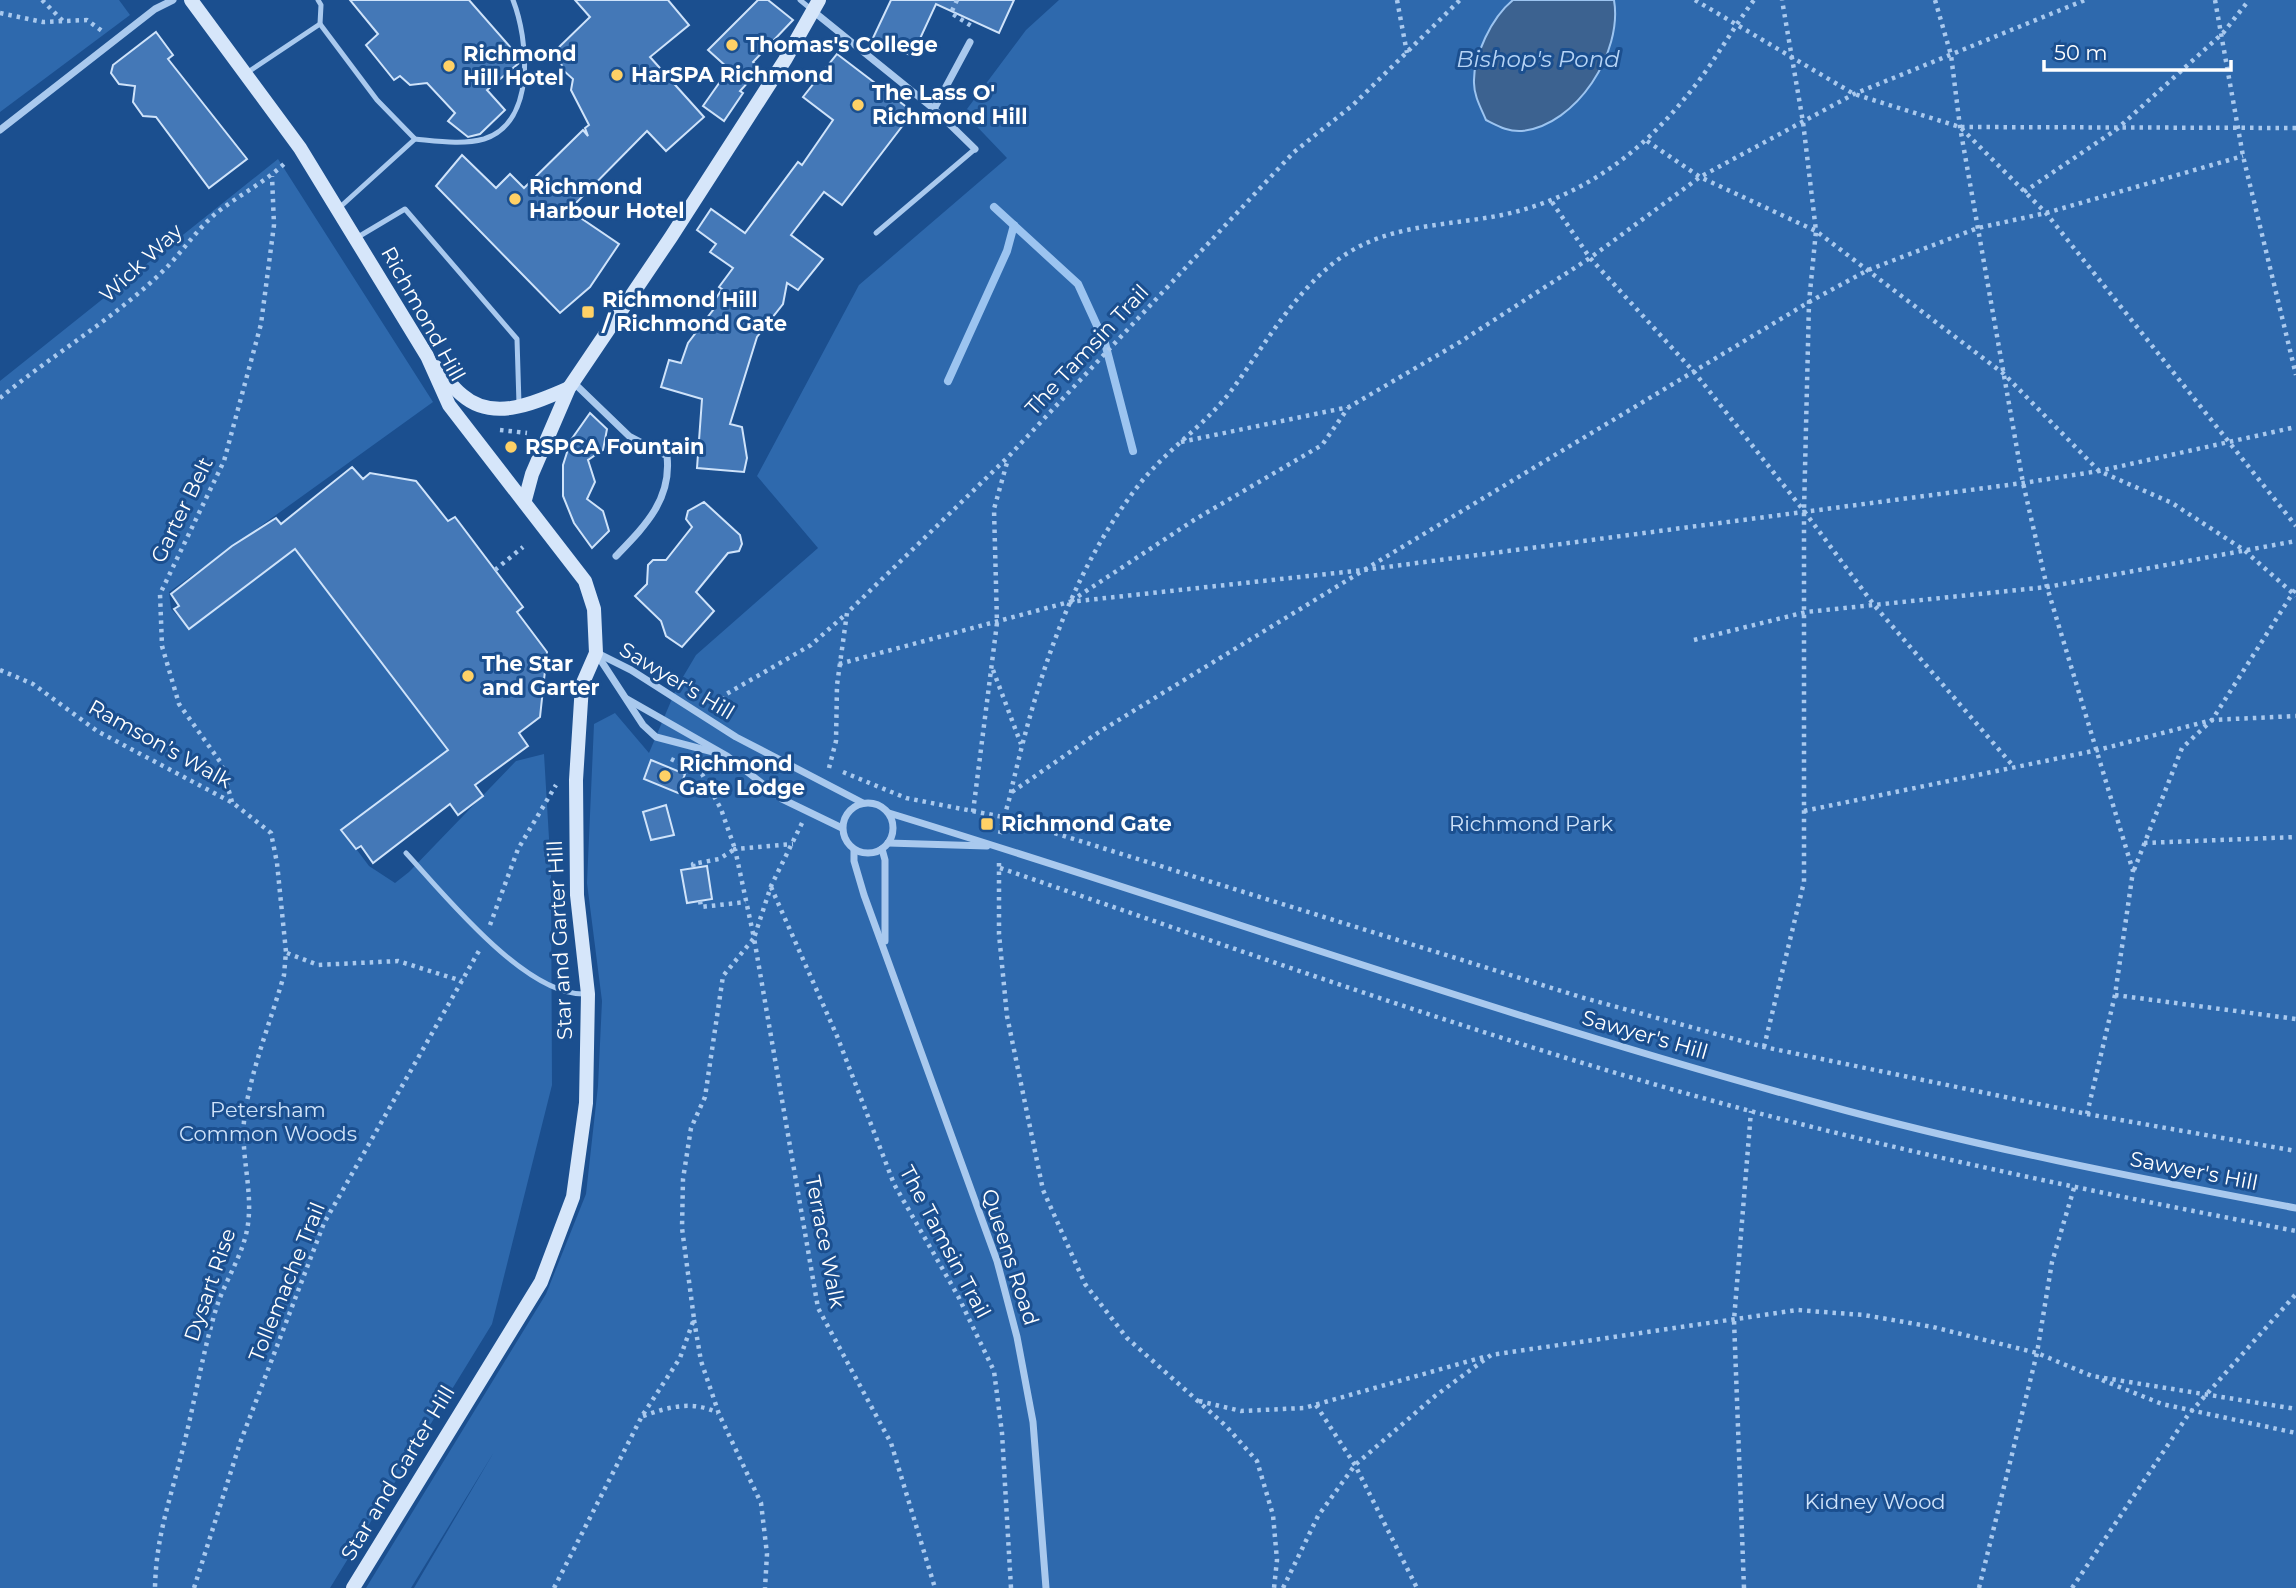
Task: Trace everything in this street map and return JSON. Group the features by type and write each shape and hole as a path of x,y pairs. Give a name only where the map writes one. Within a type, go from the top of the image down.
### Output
{"main road":[{"name":"Richmond Hill","path":"191,0 300,148 426,356 449,405 585,581 594,609 596,653"},
{"path":"525,500 532,474 571,385 671,237 816,6"},
{"path":"426,356 463,397 495,410 519,407 571,385"},
{"name":"Star and Garter Hill","path":"353,1588 541,1282 573,1198 586,1102 588,994 577,895 574,826 582,685 596,653"}],"street":[{"path":"0,130 119,36 155,9 173,0"},
{"path":"816,6 934,109 975,149"},
{"path":"934,109 970,42"},
{"path":"571,385 629,436 667,456 664,489 653,517 616,556"},
{"name":"Sawyer's Hill","path":"596,653 627,699 727,756 782,799 842,828"},
{"name":"Sawyer's Hill","path":"596,653 631,670 736,737 863,803"},
{"path":"627,699 643,725 656,737 727,756"},
{"path":"863,803 872,803 889,813 893,829 885,846 867,854 854,850 843,837 842,828 848,812 863,803"},
{"name":"Sawyer's Hill","path":"889,813 1571,1032 1824,1105 2080,1167 2296,1208"},
{"name":"Sawyer's Hill","path":"885,846 998,846"},
{"name":"Queens Road","path":"885,846 886,948"},
{"name":"Queens Road","path":"854,850 854,860 864,895 886,948 937,1102 997,1261 1017,1337 1033,1422 1046,1588"}],"lane":[{"path":"318,0 321,5 320,24 377,100 415,139 472,142 488,138 503,127 520,96 527,59 513,0"},
{"path":"800,0 816,6"},
{"path":"245,74 320,24"},
{"path":"337,210 415,139"},
{"path":"876,233 975,149"},
{"path":"356,238 405,209 517,339 519,407"},
{"path":"406,853 485,939 510,961 571,995 588,994"}],"path":[{"path":"42,0 63,21"},
{"path":"957,0 951,13 973,27 970,42"},
{"path":"1397,0 1407,53"},
{"name":"The Tamsin Trail","path":"715,714 723,696 811,645 847,613 1009,456 1294,152 1353,105 1460,0"},
{"path":"1695,0 1854,94 1960,127 2296,128"},
{"path":"1274,1588 1277,1560 1273,1515 1257,1461 1226,1426 1127,1338 1085,1284 1043,1190 1007,1016 999,934 998,846 1021,747 1069,602 1116,515 1144,478 1228,394 1314,281 1351,251 1390,234 1502,215 1552,202 1604,174 1647,141 1686,97 1754,0"},
{"path":"1764,1047 1804,882 1804,511 1809,302 1816,230 1803,122 1782,0"},
{"path":"1936,0 1951,55 1960,127 2023,483 2047,587 2133,871"},
{"path":"1180,442 1349,407 1460,342 1590,258 1700,177 1854,94 2085,0"},
{"path":"2215,0 2244,156 2296,375"},
{"path":"2024,192 2117,129 2223,33 2249,0"},
{"path":"0,13 43,22 87,20 108,34 119,36"},
{"path":"1960,127 2046,213 2296,526"},
{"path":"1647,141 1700,177 1816,230 2004,374 2099,471 2172,503 2244,550 2294,595"},
{"name":"Wick Way","path":"0,398 168,266 180,249 224,207 272,176 300,148"},
{"path":"1011,793 1099,732 1364,570 1809,302 1868,270 1978,228 2046,213 2244,156"},
{"name":"Garter Belt","path":"233,803 221,763 179,704 162,646 160,594 224,461 261,324 275,225 272,176"},
{"path":"1552,202 1590,258 1695,373 1874,605 2014,767"},
{"path":"1069,602 1194,520 1322,445 1349,407"},
{"path":"839,664 1069,602 1364,570 2023,483 2099,471 2296,428"},
{"path":"494,429 527,433"},
{"path":"973,812 997,623 994,509 1009,456"},
{"path":"1694,640 1806,612 2047,587 2296,541"},
{"path":"495,570 523,547"},
{"path":"2088,1114 2115,995 2133,871 2144,843 2182,748 2212,720 2296,589"},
{"path":"847,613 839,664 836,741 830,767 906,798 1003,817 1584,998 1764,1047 2088,1114 2296,1151"},
{"name":"Ramson’s Walk","path":"0,670 33,684 97,731 233,803"},
{"path":"992,670 1021,747"},
{"path":"1804,811 2098,750 2212,720 2296,716"},
{"path":"666,757 702,774 721,809 735,849 754,938 723,976 707,1086 691,1128 683,1180 682,1228 701,1361 719,1414 761,1503 767,1555 765,1588"},
{"name":"Tollemache Trail","path":"194,1588 240,1443 324,1223 485,939 518,849 559,779"},
{"name":"Dysart Rise","path":"155,1588 158,1537 184,1447 198,1372 217,1305 242,1246 248,1224 248,1190 242,1154 245,1112 284,975 286,953 277,863 271,832 233,803"},
{"path":"771,886 807,812"},
{"path":"2144,843 2296,837"},
{"path":"694,869 693,864 719,859 735,849 793,844"},
{"name":"The Tamsin Trail","path":"771,886 837,1036 894,1185 958,1296 994,1371 1002,1433 1011,1588"},
{"name":"Terrace Walk","path":"771,886 754,938 818,1308 891,1443 935,1588"},
{"path":"700,901 701,906 747,902"},
{"path":"286,953 318,965 398,961 462,981"},
{"path":"2115,995 2296,1018"},
{"path":"1744,1588 1734,1320 1751,1111"},
{"path":"1979,1588 2036,1353 2052,1262 2074,1188"},
{"path":"2073,1588 2192,1410 2296,1294"},
{"path":"1198,1401 1241,1411 1304,1408 1491,1355 1797,1310 1864,1314 1933,1327 2036,1353 2162,1404 2296,1433"},
{"path":"554,1588 642,1416 680,1357 694,1319"},
{"path":"1283,1588 1318,1516 1355,1465 1435,1396 1491,1355"},
{"path":"2092,1376 2296,1409"},
{"path":"642,1416 673,1406 702,1405 719,1414"},
{"path":"1316,1405 1355,1465 1417,1588"}],"green space":[{"path":"0,0 119,0 130,15 0,112"},
{"name":"Richmond Park","path":"1059,0 2296,0 2296,1588 414,1588 494,1452 411,1588 366,1588 546,1294 586,1194 598,1086 602,1001 587,883 594,724 615,713 649,753 677,687 696,655 818,548 757,476 859,285 1007,158 964,113 1026,30"},
{"name":"Petersham Common Woods","path":"278,159 433,402 169,592 171,609 189,628 295,549 448,750 342,830 369,866 395,883 409,872 516,761 544,754 551,872 552,1085 492,1324 330,1588 0,1588 0,381"}],"water":[{"name":"Bishop's Pond","path":"1513,0 1614,0 1615,20 1611,42 1592,83 1578,101 1561,115 1542,126 1522,131 1508,130 1486,120 1474,88 1480,49 1498,16"}],"building":[{"name":"Richmond Hill Hotel","path":"350,0 469,0 519,57 519,63 487,90 505,110 480,134 468,137 448,121 455,113 427,83 410,85 400,76 394,80 366,45 378,34"},
{"path":"575,0 668,0 689,25 650,57 704,117 666,151 647,131 569,210 619,244 590,287 560,313 436,186 462,155 496,188 510,174 524,188 583,130 588,136 585,128 589,125 571,90 573,79 564,71 556,50 590,17"},
{"path":"758,0 768,0 793,20 753,62 760,69 740,91 743,93 724,121 703,106 729,69 708,50"},
{"path":"891,0 1014,0 999,33 936,4 912,56 873,38"},
{"path":"156,32 173,55 168,59 247,159 209,188 156,117 143,116 133,102 135,86 119,84 111,73 113,65"},
{"path":"837,54 913,112 842,205 824,192 791,235 823,259 798,290 787,283 783,304 757,337 730,424 742,427 747,458 744,472 697,468 702,399 661,387 669,360 681,363 688,343 716,306 713,303 722,289 719,287 733,268 710,252 716,244 697,230 711,209 745,233 798,162 802,165 833,120 803,97"},
{"path":"590,413 607,429 603,450 588,460 595,482 587,499 603,511 609,531 592,548 574,523 563,496 563,465 571,440"},
{"name":"The Star and Garter","path":"352,467 363,479 370,473 416,481 448,521 455,517 523,607 517,612 547,652 540,717 519,733 528,746 475,785 483,796 458,815 450,804 373,863 361,846 356,849 341,830 448,750 295,549 189,629 174,609 179,606 171,594 232,546 276,518 281,524"},
{"path":"704,502 740,535 742,544 739,551 728,553 696,592 714,611 682,647 666,636 661,621 635,596 647,584 648,565 653,560 666,560 692,527 686,519 688,511"},
{"name":"Richmond Gate Lodge","path":"651,760 685,774 678,793 644,779"},
{"path":"666,805 674,835 651,840 643,812"},
{"path":"707,866 712,899 687,903 681,870"}],"waterway":[{"path":"994,207 1078,284 1105,343 1133,451"},
{"path":"948,381 1007,251 1014,225"}],"place":[{"name":"Thomas's College","path":"732,45"},
{"name":"Richmond Hill Hotel","path":"449,66"},
{"name":"HarSPA Richmond","path":"617,75"},
{"name":"The Lass O' Richmond Hill","path":"858,105"},
{"name":"Richmond Harbour Hotel","path":"515,199"},
{"name":"Richmond Hill / Richmond Gate","path":"588,312"},
{"name":"RSPCA Fountain","path":"511,447"},
{"name":"The Star and Garter","path":"468,676"},
{"name":"Richmond Gate Lodge","path":"665,776"},
{"name":"Richmond Gate","path":"987,824"}],"park label":[{"name":"Kidney Wood","path":"1875,1502"}]}
